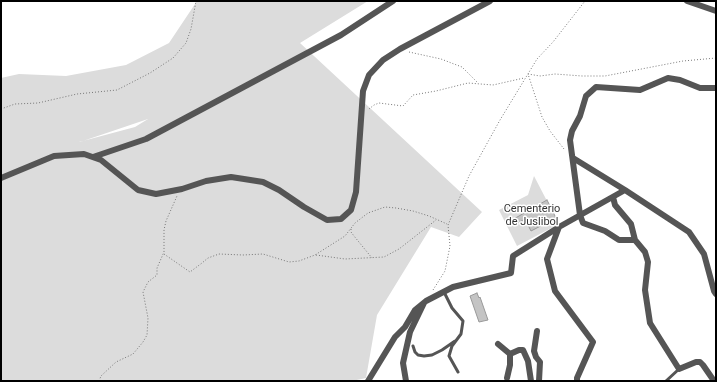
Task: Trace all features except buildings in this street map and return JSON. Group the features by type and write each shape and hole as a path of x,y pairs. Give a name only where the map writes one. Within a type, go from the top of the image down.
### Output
{"street":[{"path":"93,157 146,139 341,35 393,1"},
{"path":"1,178 54,156 84,154 101,160 138,190 156,194 178,190 206,180 231,177 263,182 279,190 327,220 341,219 352,210 356,192 363,91 370,75 382,60 490,1"},
{"path":"687,1 716,11"},
{"path":"636,240 619,240 605,231 582,223 570,140 586,96 596,87 640,90 668,78 680,80 700,88 716,88"},
{"path":"573,158 689,232 704,254 716,294"},
{"path":"368,381 395,337 405,327 415,310 426,301 454,287 511,272 513,256 559,227 625,190"},
{"path":"613,197 616,205 632,224 636,240 645,252 648,262 646,290 650,323 679,369 696,362 700,362 714,381"},
{"path":"559,227 547,259 555,292 593,342 577,381"},
{"path":"406,381 403,363 410,332 426,301"},
{"path":"537,331 534,351 540,362 539,381"},
{"path":"498,344 510,354"},
{"path":"510,354 523,350 528,361 530,381"},
{"path":"507,378 510,365 510,354"}],"lane":[{"path":"444,292 452,308 463,321 461,334 456,340 449,356 458,372"},
{"path":"413,346 418,355 432,355 456,340"},
{"path":"666,381 679,369"}],"path":[{"path":"1,109 15,104 38,103 77,94 117,90 150,73 173,58 186,43 191,29 196,1"},
{"path":"426,301 445,271 450,246 448,225 469,176 500,120 537,59 553,42 585,1"},
{"path":"400,49 441,59 462,67 479,84"},
{"path":"528,74 540,76 555,74 605,76 683,61 716,58"},
{"path":"528,74 542,117 550,131 565,149"},
{"path":"361,116 374,105 379,103 403,106 413,95 468,83 493,85 525,78"},
{"path":"99,381 101,376 116,362 133,354 147,335 149,324 143,292 148,282 157,275 157,268 164,254 164,230 178,190"},
{"path":"164,254 190,272 208,258 219,254 263,254 289,262 299,261 315,255 345,236 358,220 368,213 385,207 413,211 448,225"},
{"path":"315,255 345,259 384,257 399,249 436,219"},
{"path":"351,228 351,232 373,258"}],"green space":[{"path":"197,1 368,1 300,43 482,212 459,237 431,227 377,315 366,378 352,381 1,381 1,78 19,74 66,76 126,65 169,43","holes":["148,119 135,127 84,141"]},
{"name":"Cementerio de Juslibol","path":"534,176 559,224 517,246 499,210 528,195"}]}
